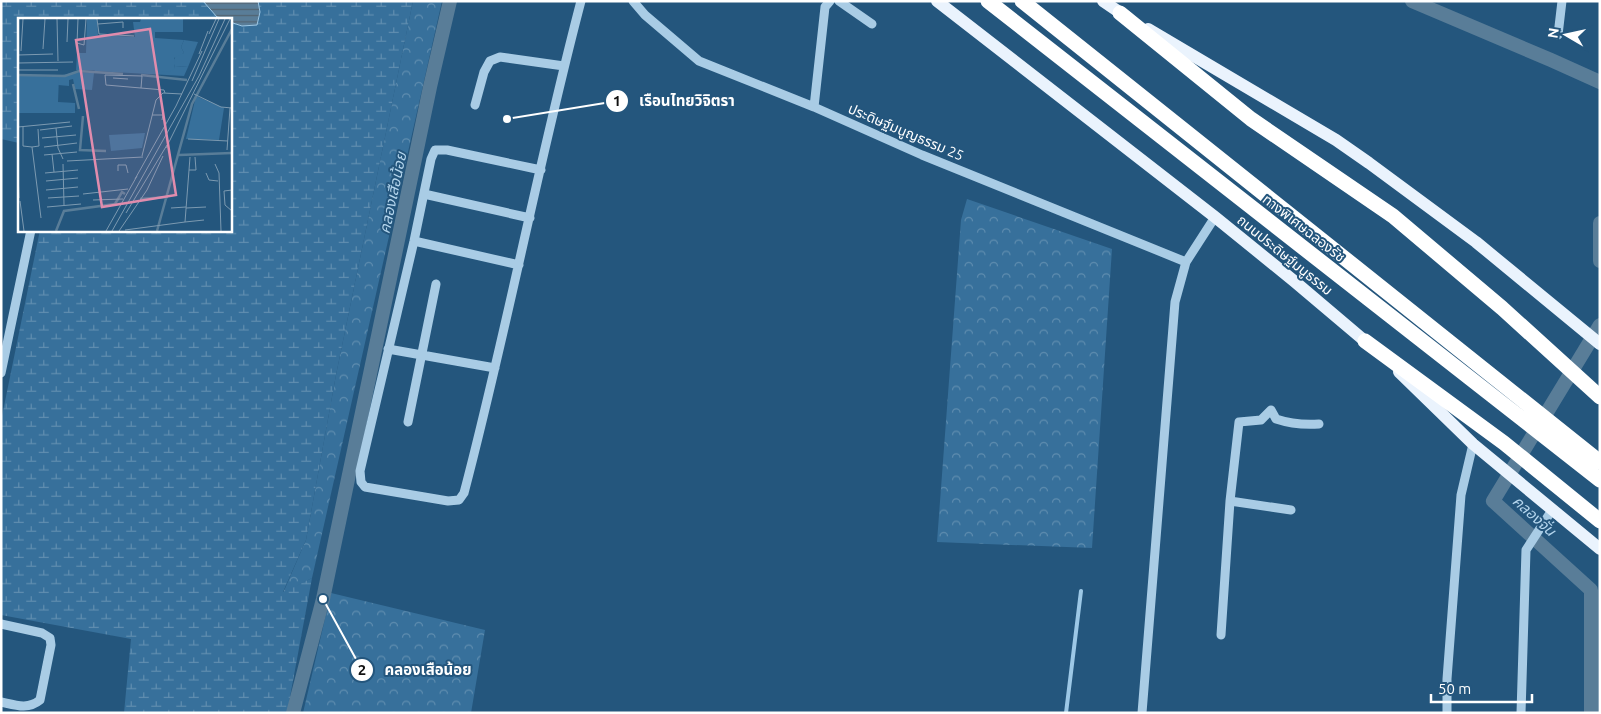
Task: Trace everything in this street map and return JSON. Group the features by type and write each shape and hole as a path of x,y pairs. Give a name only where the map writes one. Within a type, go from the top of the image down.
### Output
{"highway":[{"name":"ทางพิเศษฉลองรัช","path":"988,1 1600,480"},
{"name":"ทางพิเศษฉลองรัช","path":"1022,1 1600,462"},
{"path":"1120,13 1251,119 1393,216 1572,370 1600,397"},
{"path":"1365,340 1504,442 1600,522"}],"main road":[{"name":"ถนนประดิษฐ์มนูธรรม","path":"937,1 1215,217 1365,340 1473,444 1600,549"},
{"path":"1103,1 1120,13 1306,122 1369,162 1476,242 1598,342"}],"street":[{"path":"541,170 447,150 434,150 360,471 361,482 365,487 448,501 459,500 464,493 495,368 541,170 564,66 581,1"},
{"name":"ประดิษฐ์มนูญธรรม 25","path":"633,1 645,15 699,62 814,107 904,148 1186,262"},
{"path":"814,107 825,7 830,1"},
{"path":"839,1 872,24"},
{"path":"1558,35 1562,1"},
{"path":"475,105 484,72 490,61 500,57 564,66"},
{"path":"424,194 530,218"},
{"path":"1142,713 1175,302 1186,262 1215,217"},
{"path":"1,372 31,231"},
{"path":"414,241 519,265"},
{"path":"408,422 436,284"},
{"path":"388,349 495,368"},
{"path":"1221,635 1230,501 1239,422 1261,420 1271,410 1276,419 1289,423 1298,425 1319,424"},
{"path":"1447,713 1447,679 1461,495 1473,444"},
{"path":"1230,501 1292,510"},
{"path":"1521,713 1526,550 1552,510"},
{"path":"1,624 42,633 50,638 52,645 40,700 34,705 22,706 1,702"}],"green space":[{"path":"1,1 203,1 220,18 18,18 18,143 1,139"},
{"path":"258,1 413,1 336,375 306,540 283,592 312,578 287,713 124,713 131,639 1,615 1,421 40,231 231,231 231,22 242,26 260,12"},
{"path":"413,1 442,1 312,578 283,593 306,540 336,375"},
{"path":"967,199 1112,249 1092,548 937,542 961,220"},
{"path":"331,593 485,630 471,713 303,713"}],"shaded area":[{"path":"203,1 258,1 260,12 257,25 242,26 231,22 231,18 217,17"}],"waterway":[{"name":"คลองเสือน้อย","path":"293,713 323,599 430,87 450,1"},
{"path":"1412,1 1600,82"},
{"name":"คลองจั่น","path":"1600,223 1600,261"},
{"name":"คลองจั่น","path":"1591,713 1591,590 1493,501 1600,325"},
{"path":"1066,713 1081,591"}],"place":[{"name":"เรือนไทยวิจิตรา","path":"507,119"},
{"name":"คลองเสือน้อย","path":"323,599"}]}
